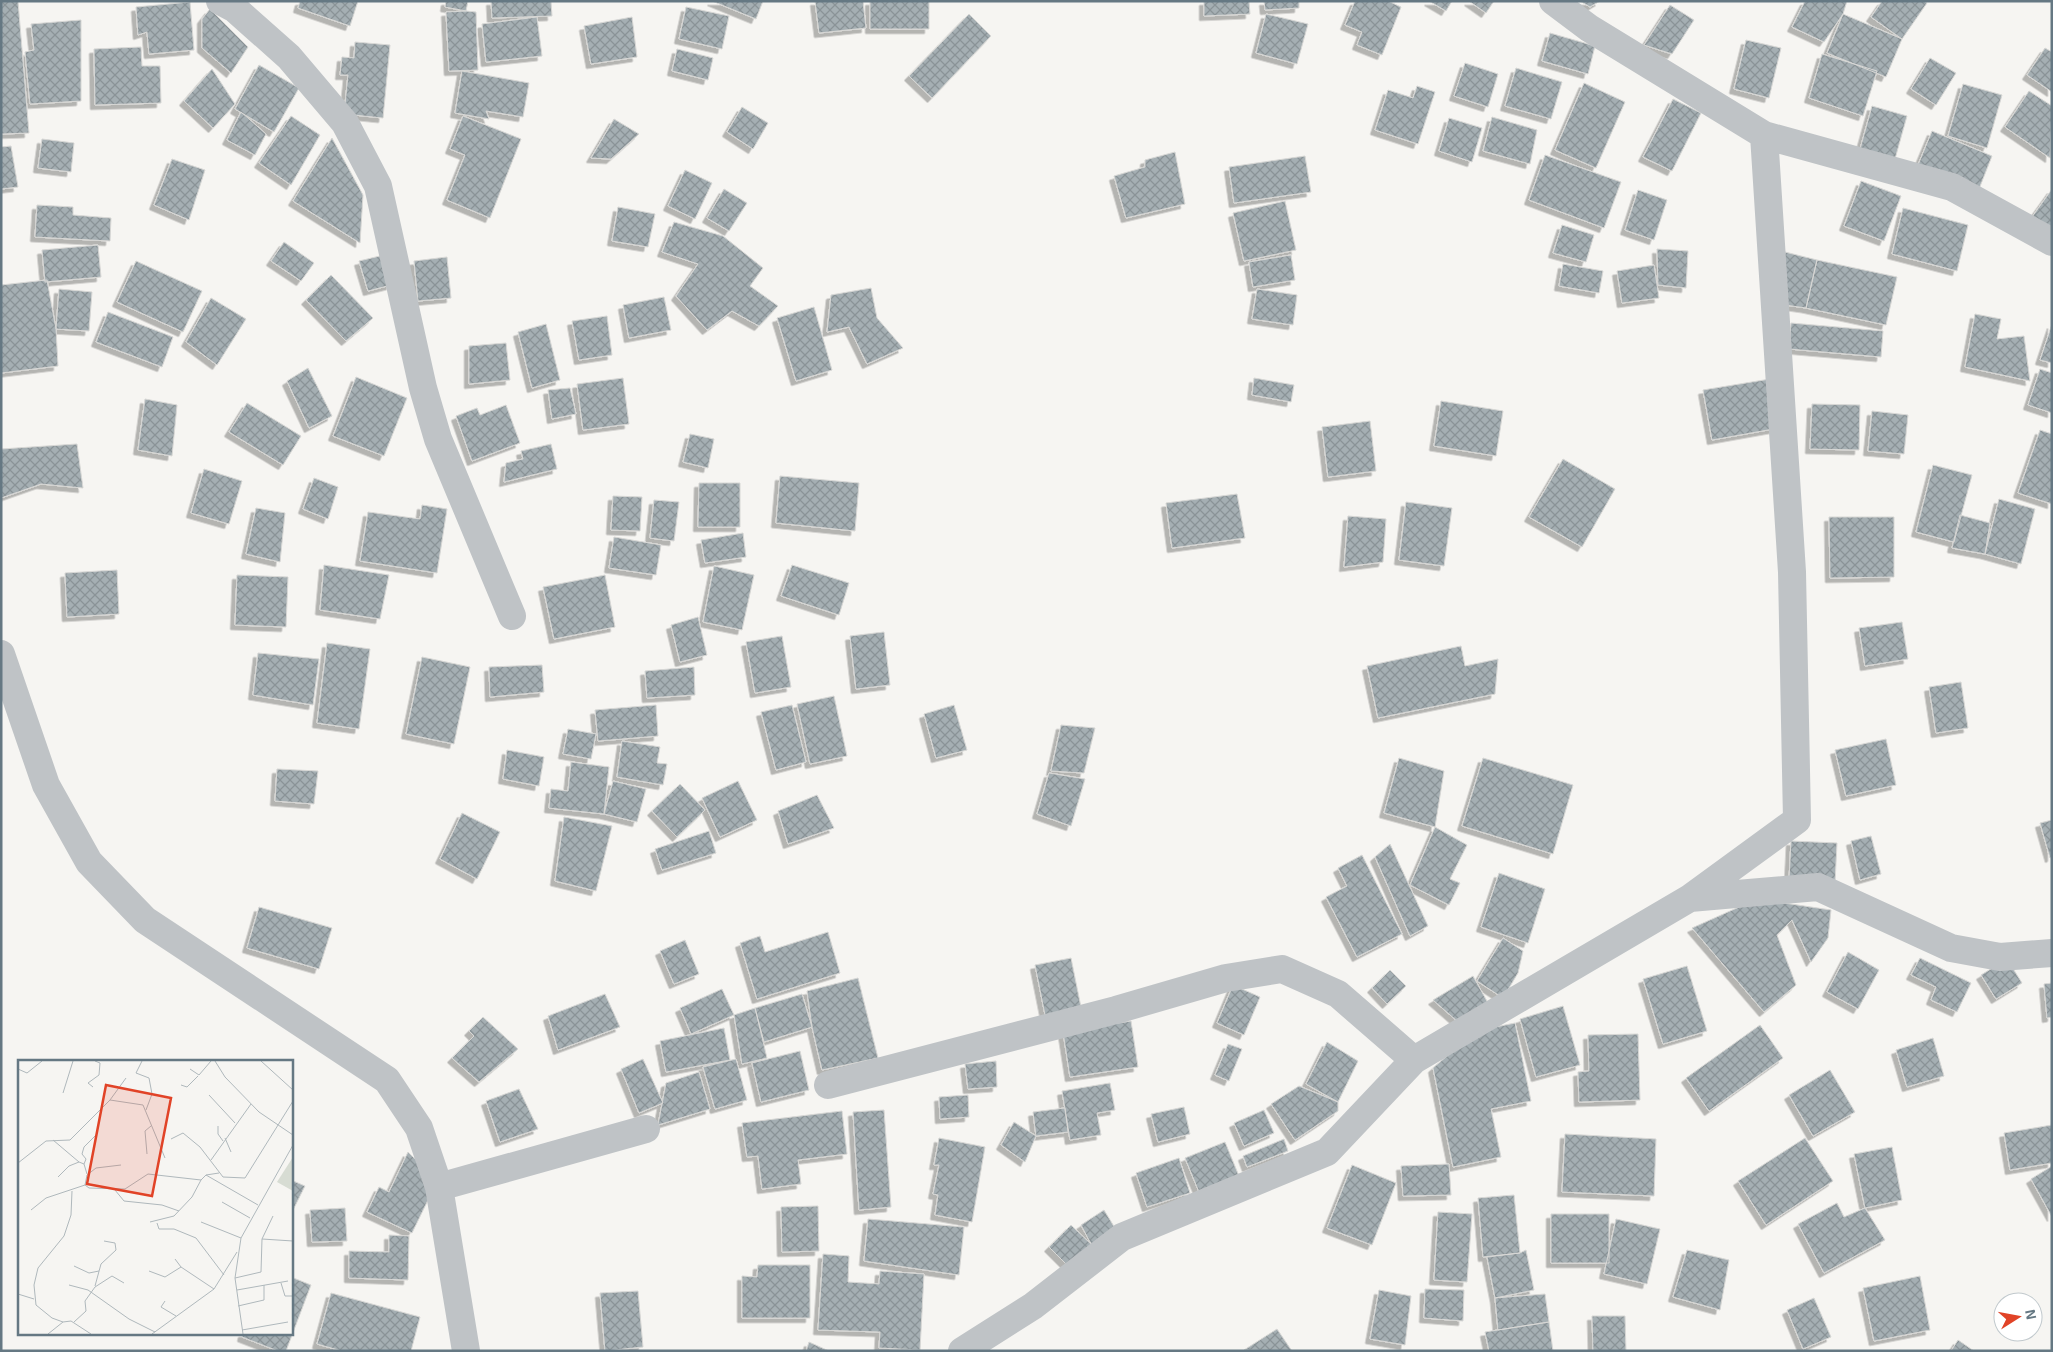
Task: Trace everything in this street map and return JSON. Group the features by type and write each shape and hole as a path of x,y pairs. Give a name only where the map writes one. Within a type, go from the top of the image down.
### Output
{"street":[{"path":"220,1 235,9 289,57 345,123 378,186 423,388 438,439 512,616"},
{"path":"1553,1 1590,28 1764,135 1952,187 2052,242"},
{"path":"962,1351 1033,1306 1122,1237 1327,1152 1414,1060 1690,898 1797,820 1792,572 1764,135"},
{"path":"1,654 46,785 89,862 145,920 386,1080 419,1128 439,1187 466,1351"},
{"path":"1690,898 1818,887 1951,948 2000,957 2052,953"},
{"path":"828,1085 1096,1016 1226,978 1282,969 1338,994 1414,1060"},
{"path":"439,1187 646,1128"}],"building":[{"path":"1,1 18,1 29,133 1,134"},
{"path":"300,1 358,1 350,26 298,8"},
{"path":"446,1 468,1 466,11 445,7"},
{"path":"491,1 551,1 552,16 492,18"},
{"path":"712,1 763,1 756,19"},
{"path":"815,1 863,1 866,28 819,33"},
{"path":"870,1 929,1 929,29 870,29"},
{"path":"1204,1 1249,1 1250,14 1204,16"},
{"path":"1264,1 1299,1 1299,8 1265,10"},
{"path":"1355,1 1388,1 1401,7 1382,55 1357,45 1362,32 1345,25"},
{"path":"1429,1 1452,1 1446,11"},
{"path":"1469,1 1494,1 1486,13"},
{"path":"1580,1 1600,1 1590,7"},
{"path":"1805,1 1847,1 1843,14 1824,42 1792,27"},
{"path":"1882,1 1924,1 1927,3 1902,39 1871,17"},
{"path":"190,2 194,50 149,54 147,32 138,35 136,7"},
{"path":"1670,5 1694,20 1672,54 1644,45"},
{"path":"686,7 729,16 722,49 679,39"},
{"path":"210,9 248,47 231,73 202,48 202,19"},
{"path":"446,12 476,12 478,70 449,71"},
{"path":"969,14 991,36 932,98 909,76"},
{"path":"1266,14 1308,24 1297,64 1256,53"},
{"path":"1843,14 1902,39 1886,77 1827,53"},
{"path":"537,17 542,56 486,62 482,24"},
{"path":"632,17 637,57 591,64 584,26"},
{"path":"81,20 81,101 30,104 25,52 34,50 31,24"},
{"path":"1550,33 1595,46 1588,74 1542,61"},
{"path":"1746,40 1781,48 1769,98 1734,89"},
{"path":"355,42 390,45 383,118 344,114 348,75 340,75 342,57 354,58"},
{"path":"141,47 142,66 160,66 161,103 95,105 94,49"},
{"path":"2045,48 2052,52 2052,92 2027,75"},
{"path":"677,49 713,58 708,80 672,71"},
{"path":"1822,54 1877,71 1863,116 1809,98"},
{"path":"1930,58 1956,73 1936,105 1911,89"},
{"path":"1465,63 1498,74 1488,107 1454,96"},
{"path":"259,65 299,88 274,132 235,109"},
{"path":"1516,68 1562,82 1551,119 1505,106"},
{"path":"212,69 235,104 213,128 184,101"},
{"path":"462,71 529,83 523,117 486,111 489,119 455,113"},
{"path":"1584,83 1625,102 1596,168 1555,150"},
{"path":"1963,84 2002,95 1987,148 1948,136"},
{"path":"1417,86 1435,92 1418,144 1375,130 1388,90 1413,98"},
{"path":"2029,91 2052,106 2050,158 2005,127"},
{"path":"1673,99 1701,113 1672,171 1643,157"},
{"path":"1872,106 1907,116 1895,159 1860,149"},
{"path":"742,107 768,123 753,149 727,132"},
{"path":"241,112 266,134 255,155 227,140"},
{"path":"291,116 320,135 291,185 259,163"},
{"path":"463,116 521,139 490,218 447,200 465,155 450,149"},
{"path":"1492,117 1537,130 1530,164 1483,151"},
{"path":"1449,118 1482,128 1472,162 1439,151"},
{"path":"614,119 639,134 611,159 591,158"},
{"path":"1932,131 1992,156 1979,189 1918,165"},
{"path":"332,138 363,195 360,243 293,201"},
{"path":"42,139 74,143 71,172 38,168"},
{"path":"11,146 18,187 1,189 1,147"},
{"path":"1175,152 1185,204 1126,218 1114,176 1145,167 1145,160"},
{"path":"1545,155 1621,182 1604,228 1529,200"},
{"path":"1305,156 1311,192 1234,203 1229,167"},
{"path":"172,159 205,170 189,220 154,205"},
{"path":"685,170 712,183 695,219 668,206"},
{"path":"1861,181 1901,196 1884,241 1844,226"},
{"path":"724,189 747,203 729,231 707,218"},
{"path":"2052,189 2052,232 2032,217"},
{"path":"1638,190 1667,200 1654,240 1625,230"},
{"path":"1285,201 1296,250 1244,261 1233,213"},
{"path":"37,205 73,207 73,215 111,218 110,241 35,237"},
{"path":"618,207 655,214 648,247 612,241"},
{"path":"1903,208 1968,225 1957,271 1892,254"},
{"path":"674,222 723,236 763,268 750,286 778,306 759,326 732,311 707,330 676,296 698,264 662,252"},
{"path":"1562,225 1594,235 1586,262 1553,253"},
{"path":"284,242 314,263 301,281 271,261"},
{"path":"98,245 101,277 45,282 42,250"},
{"path":"1657,249 1688,251 1686,288 1658,285"},
{"path":"1785,252 1817,260 1806,308 1778,304"},
{"path":"384,255 391,285 368,291 359,261"},
{"path":"1291,255 1295,280 1253,287 1249,262"},
{"path":"447,257 451,298 418,301 414,261"},
{"path":"1817,260 1897,277 1886,325 1806,308"},
{"path":"136,261 202,291 183,332 117,302"},
{"path":"1563,264 1603,271 1599,293 1559,286"},
{"path":"1654,265 1659,298 1622,303 1617,271"},
{"path":"331,275 373,318 346,341 306,300"},
{"path":"47,280 56,329 58,366 1,373 1,285"},
{"path":"871,288 877,318 903,348 867,364 849,327 827,332 831,295"},
{"path":"59,289 92,292 89,331 56,329"},
{"path":"1257,289 1297,295 1293,325 1252,319"},
{"path":"664,297 671,330 629,338 623,305"},
{"path":"211,298 246,319 217,365 186,342"},
{"path":"814,307 832,370 796,381 777,318"},
{"path":"108,312 173,337 162,367 96,342"},
{"path":"1975,314 2001,319 1997,339 2024,336 2030,381 1965,367"},
{"path":"607,316 612,355 579,360 572,321"},
{"path":"1791,323 1883,331 1881,357 1789,349"},
{"path":"546,324 560,380 532,388 518,332"},
{"path":"2052,324 2052,363 2040,360"},
{"path":"506,343 510,380 469,384 469,346"},
{"path":"308,368 332,416 309,428 287,381"},
{"path":"2040,369 2052,373 2052,413 2028,405"},
{"path":"356,377 407,398 384,456 333,436"},
{"path":"623,378 629,424 583,430 577,384"},
{"path":"1254,378 1294,385 1291,402 1252,395"},
{"path":"1770,379 1779,428 1712,440 1703,390"},
{"path":"570,388 576,414 552,419 548,390"},
{"path":"145,399 177,405 172,456 138,450"},
{"path":"1441,401 1503,411 1496,456 1434,446"},
{"path":"247,403 301,436 283,465 229,432"},
{"path":"1812,404 1860,405 1859,450 1810,449"},
{"path":"506,405 520,443 472,461 456,416 477,408 480,415"},
{"path":"1872,411 1908,415 1904,454 1868,451"},
{"path":"1370,421 1376,471 1328,477 1322,427"},
{"path":"2040,430 2052,434 2052,504 2018,493"},
{"path":"690,434 714,439 708,468 683,462"},
{"path":"77,444 83,488 41,484 1,498 1,449"},
{"path":"551,444 557,469 504,482 506,463 523,459 521,451"},
{"path":"1563,459 1615,489 1582,547 1529,517"},
{"path":"1933,465 1972,475 1954,542 1916,532"},
{"path":"204,469 242,481 229,524 191,513"},
{"path":"780,476 859,483 855,531 776,523"},
{"path":"314,478 338,487 328,519 303,509"},
{"path":"699,483 740,483 740,527 698,527"},
{"path":"1237,494 1245,538 1172,548 1166,503"},
{"path":"613,496 642,497 640,531 611,530"},
{"path":"1999,499 2035,509 2021,564 1985,554"},
{"path":"654,500 679,502 674,541 650,538"},
{"path":"1406,502 1452,508 1444,566 1399,560"},
{"path":"422,505 447,509 437,573 360,561 368,512 420,519"},
{"path":"256,508 285,513 280,562 246,554"},
{"path":"1960,515 1990,523 1985,554 1952,548"},
{"path":"1348,516 1386,519 1383,562 1344,567"},
{"path":"1829,517 1894,517 1894,577 1830,578"},
{"path":"743,533 746,557 705,563 701,540"},
{"path":"614,537 661,545 656,575 609,568"},
{"path":"324,565 389,575 380,619 320,610"},
{"path":"792,565 849,583 839,615 781,596"},
{"path":"714,566 754,575 742,630 703,622"},
{"path":"117,570 119,614 67,617 65,573"},
{"path":"237,575 288,577 286,627 235,625"},
{"path":"605,575 615,627 554,639 543,587"},
{"path":"698,617 707,655 680,662 671,625"},
{"path":"1902,622 1908,659 1865,666 1859,628"},
{"path":"884,632 890,685 856,689 850,636"},
{"path":"782,636 791,687 755,693 746,642"},
{"path":"327,643 370,649 359,729 317,723"},
{"path":"1461,646 1465,666 1498,659 1495,694 1378,718 1367,666"},
{"path":"258,653 319,659 313,705 253,695"},
{"path":"422,657 470,667 454,744 406,734"},
{"path":"542,665 544,692 490,697 489,667"},
{"path":"694,667 695,695 647,698 645,671"},
{"path":"1961,682 1968,728 1936,733 1929,687"},
{"path":"834,696 847,756 810,764 797,704"},
{"path":"656,705 658,736 598,741 595,710"},
{"path":"792,705 806,762 776,770 761,712"},
{"path":"954,705 967,750 936,758 924,714"},
{"path":"1061,725 1095,728 1084,773 1051,771"},
{"path":"568,729 596,734 591,759 563,754"},
{"path":"1886,739 1896,785 1846,796 1835,750"},
{"path":"622,741 660,747 657,763 667,764 663,785 617,777"},
{"path":"507,750 544,757 539,786 503,779"},
{"path":"1399,758 1444,771 1435,827 1384,813"},
{"path":"1483,758 1573,785 1553,854 1462,826"},
{"path":"571,762 609,767 604,814 549,808 551,789 568,791"},
{"path":"277,769 318,771 314,804 275,801"},
{"path":"1049,773 1085,779 1071,826 1037,814"},
{"path":"613,781 646,789 637,822 604,814"},
{"path":"738,781 757,820 720,837 702,798"},
{"path":"680,784 705,810 677,837 652,811"},
{"path":"817,795 834,828 788,844 778,811"},
{"path":"462,813 500,832 477,879 440,859"},
{"path":"564,817 612,826 596,891 555,881"},
{"path":"2052,820 2052,857 2050,858 2040,823"},
{"path":"1435,827 1467,845 1450,879 1460,883 1449,905 1410,885"},
{"path":"709,831 716,853 662,870 655,849"},
{"path":"1871,836 1881,874 1860,880 1851,841"},
{"path":"1791,841 1837,843 1835,883 1789,880"},
{"path":"1390,844 1428,926 1410,936 1375,857"},
{"path":"1362,855 1402,934 1357,957 1326,897 1347,886 1338,868"},
{"path":"1499,873 1545,889 1528,943 1481,927"},
{"path":"1757,899 1831,910 1828,938 1811,962 1792,920 1777,935 1796,985 1764,1012 1692,928"},
{"path":"259,907 332,928 319,969 247,948"},
{"path":"828,932 840,973 757,999 740,943 760,936 765,952"},
{"path":"1503,938 1523,951 1518,973 1503,998 1477,981"},
{"path":"685,940 699,974 674,984 660,951"},
{"path":"1848,952 1879,970 1858,1009 1827,992"},
{"path":"1071,958 1082,1012 1046,1020 1035,965"},
{"path":"1920,958 1971,983 1957,1012 1931,1000 1936,987 1911,975"},
{"path":"2007,959 2022,983 1996,999 1981,975"},
{"path":"1687,966 1707,1031 1663,1044 1643,979"},
{"path":"1390,970 1406,986 1387,1004 1372,988"},
{"path":"1473,976 1488,1003 1457,1021 1433,1000"},
{"path":"858,978 878,1058 822,1070 812,1027 807,991"},
{"path":"2052,983 2052,1017 2047,1018 2044,984"},
{"path":"1233,985 1260,997 1244,1035 1217,1023"},
{"path":"722,989 734,1015 691,1034 680,1008"},
{"path":"605,994 620,1027 558,1050 548,1016"},
{"path":"802,994 812,1027 764,1042 755,1008"},
{"path":"1563,1006 1580,1065 1536,1077 1520,1019"},
{"path":"755,1008 767,1058 742,1064 734,1015"},
{"path":"483,1017 518,1049 479,1082 452,1058 474,1036 469,1031"},
{"path":"1131,1021 1138,1067 1070,1077 1063,1032"},
{"path":"1515,1023 1531,1101 1491,1109 1501,1157 1453,1167 1433,1068 1476,1031"},
{"path":"1760,1025 1783,1058 1709,1111 1686,1078"},
{"path":"724,1028 730,1060 666,1072 660,1041"},
{"path":"1638,1034 1640,1100 1579,1102 1578,1072 1589,1071 1588,1035"},
{"path":"1933,1038 1944,1076 1907,1087 1896,1050"},
{"path":"1327,1042 1358,1061 1338,1102 1306,1084"},
{"path":"1228,1044 1242,1049 1229,1081 1215,1075"},
{"path":"800,1051 809,1090 761,1102 752,1063"},
{"path":"643,1059 663,1103 639,1113 621,1069"},
{"path":"736,1059 747,1100 715,1109 703,1067"},
{"path":"996,1061 997,1087 968,1089 965,1064"},
{"path":"1830,1070 1855,1112 1813,1136 1789,1095"},
{"path":"699,1072 710,1109 658,1125 666,1083"},
{"path":"1110,1083 1115,1110 1097,1113 1101,1135 1070,1140 1062,1091"},
{"path":"1299,1086 1338,1102 1338,1111 1295,1140 1271,1104"},
{"path":"519,1089 538,1129 500,1142 486,1101"},
{"path":"968,1095 969,1117 940,1119 939,1097"},
{"path":"1184,1107 1190,1134 1158,1142 1151,1114"},
{"path":"1065,1108 1068,1132 1036,1136 1033,1112"},
{"path":"884,1110 891,1207 859,1210 853,1112"},
{"path":"1264,1110 1274,1133 1244,1146 1234,1123"},
{"path":"842,1111 847,1154 798,1160 801,1184 762,1189 758,1156 747,1157 742,1123"},
{"path":"1014,1122 1036,1136 1025,1162 1001,1145"},
{"path":"2052,1125 2052,1163 2010,1170 2004,1133"},
{"path":"1565,1134 1656,1139 1654,1196 1562,1192"},
{"path":"939,1138 985,1147 972,1222 935,1215 938,1195 933,1194 939,1165 934,1165"},
{"path":"1805,1138 1833,1181 1766,1225 1738,1181"},
{"path":"1284,1139 1288,1151 1247,1167 1243,1156"},
{"path":"1225,1142 1239,1176 1199,1192 1185,1158"},
{"path":"1892,1147 1902,1200 1865,1208 1854,1154"},
{"path":"408,1152 425,1169 429,1198 412,1233 367,1212 379,1187 389,1192"},
{"path":"1179,1158 1190,1193 1147,1207 1136,1173"},
{"path":"1449,1164 1451,1195 1403,1196 1401,1166"},
{"path":"1352,1165 1396,1183 1372,1245 1327,1228"},
{"path":"2052,1166 2052,1217 2031,1179"},
{"path":"292,1180 305,1186 292,1212"},
{"path":"1514,1195 1520,1253 1483,1257 1478,1198"},
{"path":"1837,1203 1844,1217 1865,1208 1885,1240 1824,1273 1798,1224"},
{"path":"818,1206 819,1251 782,1252 781,1207"},
{"path":"345,1208 347,1241 312,1242 310,1210"},
{"path":"1104,1210 1118,1233 1096,1248 1090,1242 1081,1225"},
{"path":"1438,1212 1472,1214 1467,1282 1434,1280"},
{"path":"1551,1214 1609,1214 1609,1263 1551,1263"},
{"path":"868,1219 964,1227 959,1275 864,1261"},
{"path":"1616,1219 1660,1229 1647,1284 1604,1274"},
{"path":"1071,1225 1093,1246 1071,1269 1049,1247"},
{"path":"389,1235 409,1236 408,1280 349,1278 349,1251 389,1252"},
{"path":"1526,1250 1534,1290 1495,1298 1487,1257 1520,1253"},
{"path":"1687,1250 1729,1260 1720,1310 1673,1297"},
{"path":"823,1254 849,1256 848,1282 879,1284 880,1271 924,1274 920,1350 879,1348 880,1332 818,1330"},
{"path":"758,1265 810,1265 810,1318 742,1318 742,1276 757,1277"},
{"path":"1920,1276 1930,1330 1874,1341 1863,1288"},
{"path":"292,1277 311,1285 286,1351 278,1351 242,1337 243,1334 292,1334"},
{"path":"1425,1289 1464,1290 1463,1321 1424,1318"},
{"path":"1379,1290 1411,1296 1405,1345 1370,1339"},
{"path":"638,1291 643,1347 605,1351 600,1293"},
{"path":"331,1293 420,1317 411,1351 342,1351 317,1344"},
{"path":"1545,1294 1549,1322 1498,1330 1495,1298"},
{"path":"1814,1298 1831,1337 1803,1349 1787,1310"},
{"path":"1592,1316 1625,1316 1626,1351 1593,1351"},
{"path":"1549,1322 1553,1351 1489,1351 1485,1332"},
{"path":"1277,1329 1292,1351 1244,1350"},
{"path":"1958,1340 1974,1351 1951,1351"},
{"path":"809,1342 829,1351 806,1351"}]}
